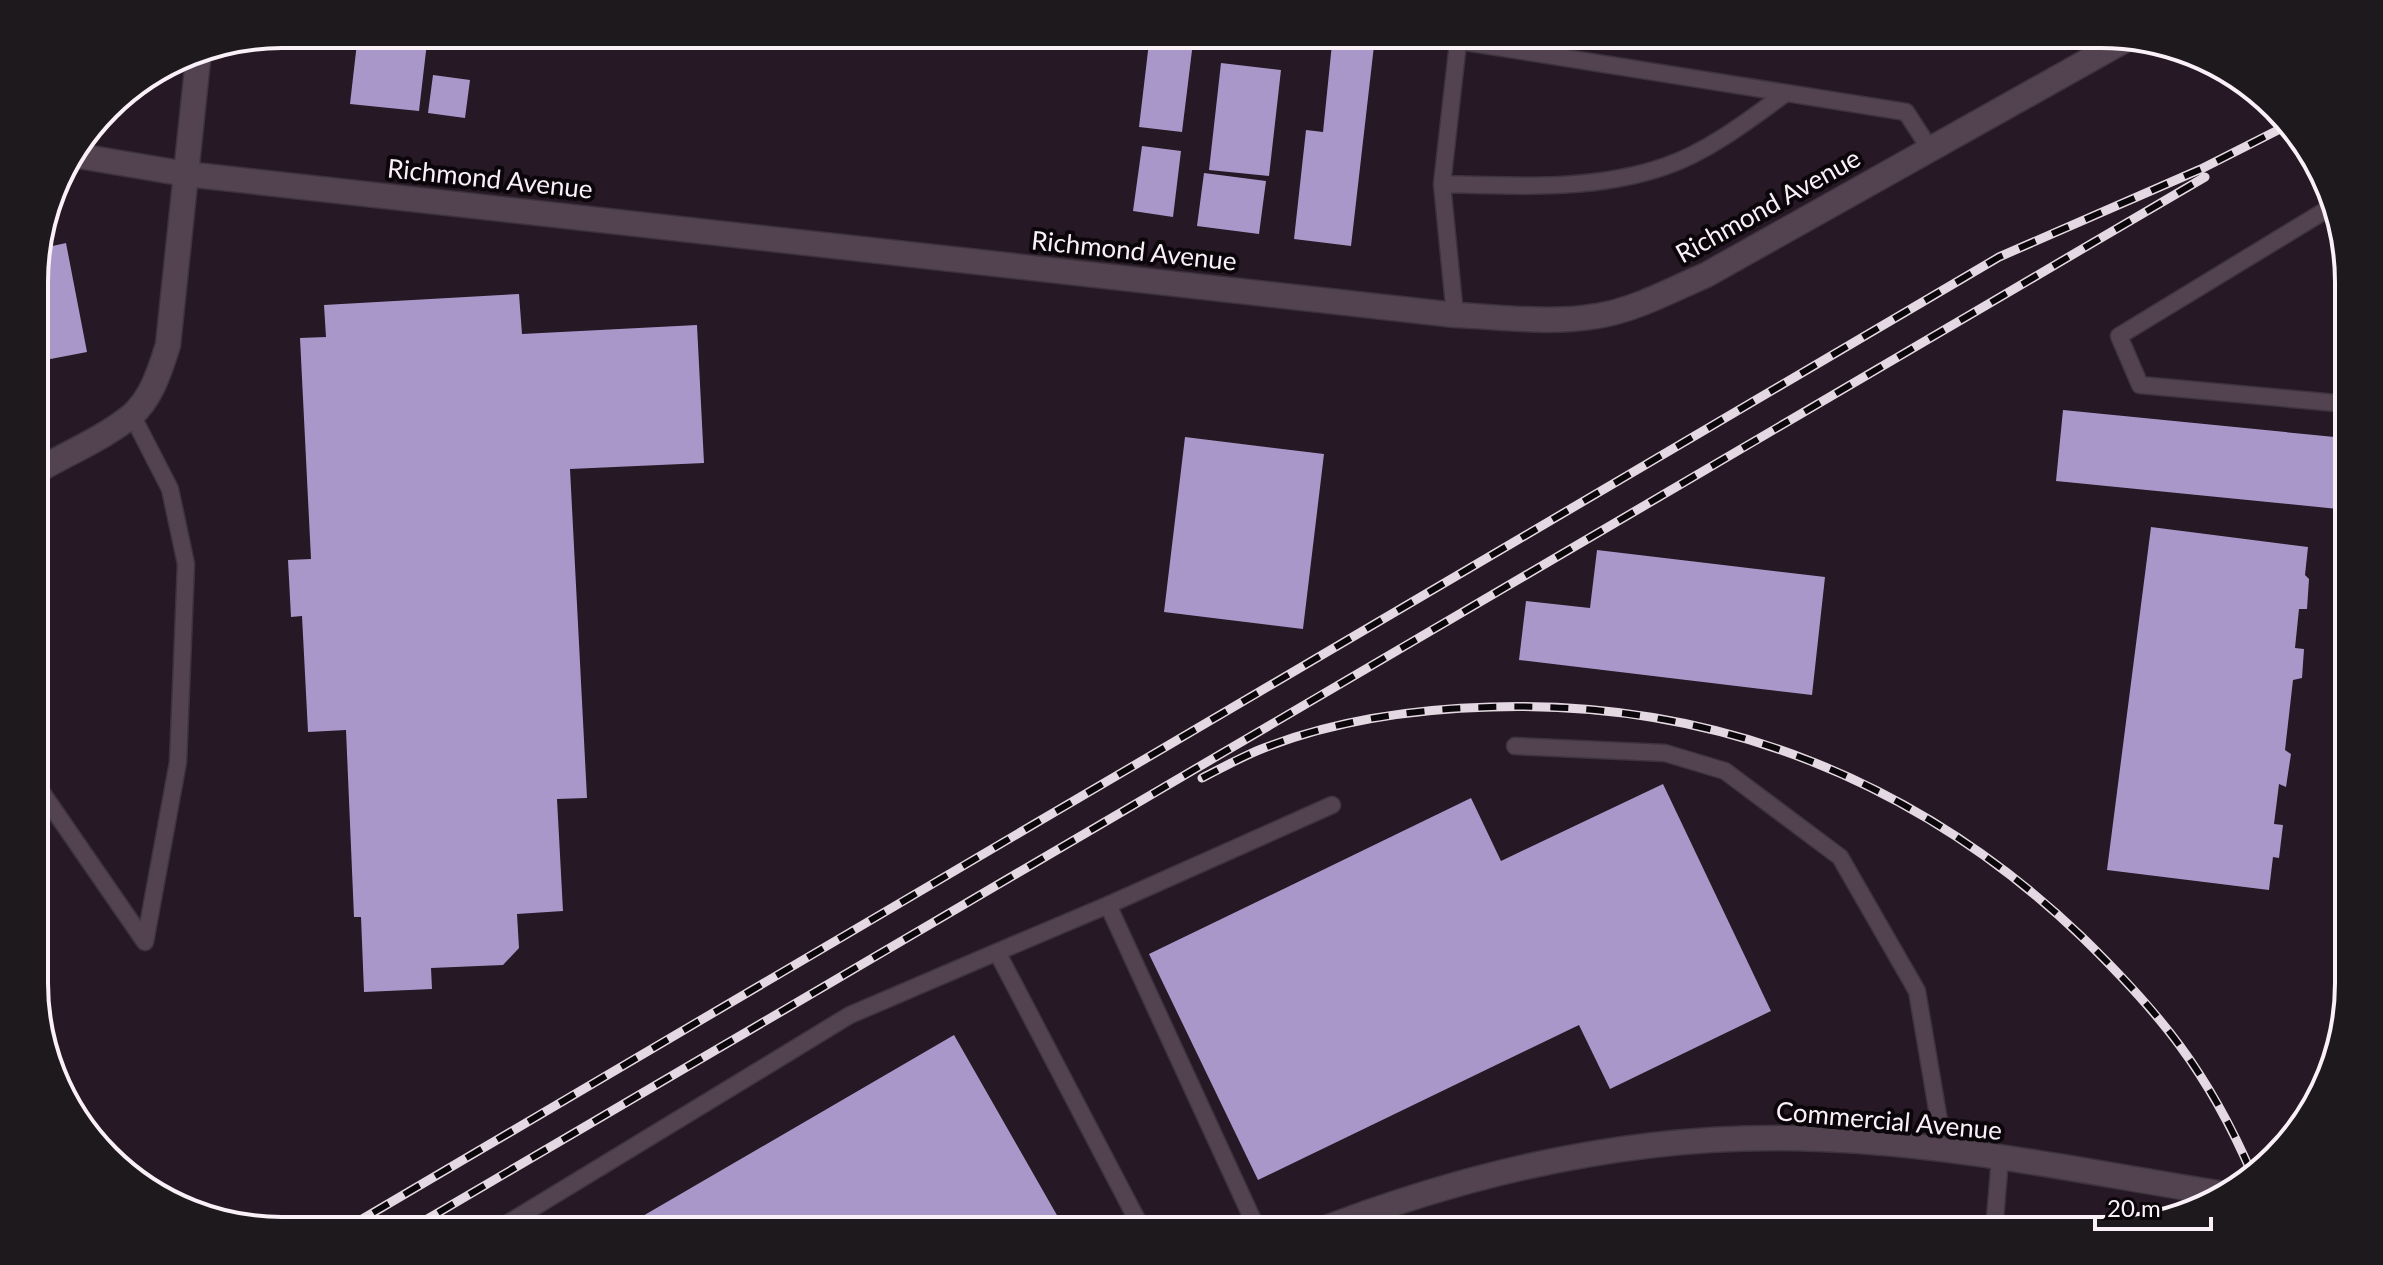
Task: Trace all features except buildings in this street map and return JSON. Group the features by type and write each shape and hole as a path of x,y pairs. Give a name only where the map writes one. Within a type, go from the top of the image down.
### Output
{"street":[{"name":"Richmond Avenue","path":"84,157 186,174 1455,315 1555,320 1598,316 1640,304 1706,275 2110,49"},
{"path":"49,464 132,415 149,394 168,345 198,64"},
{"name":"Commercial Avenue","path":"1355,1216 1401,1198 1498,1171 1617,1148 1715,1139 1822,1139 1944,1150 2208,1191"}],"lane":[{"path":"1455,315 1442,184 1458,48"},
{"path":"1525,48 1906,112 1930,149"},
{"path":"1442,184 1596,183 1667,166 1743,124 1786,93"},
{"path":"2324,211 2119,336 2140,385 2335,403"},
{"path":"48,802 145,942 178,762 186,564 170,489 132,415"},
{"path":"1515,746 1665,753 1725,771 1840,857 1917,991 1944,1150"},
{"path":"518,1217 850,1015 1332,805"},
{"path":"1108,905 1251,1216"},
{"path":"997,952 1135,1217"},
{"path":"1995,1216 2000,1158"}],"railway":[{"path":"366,1217 1999,257 2201,169 2279,130"},
{"path":"431,1217 2205,177"},
{"path":"1202,778 1256,751 1347,723 1405,713 1491,707 1575,708 1656,718 1734,736 1810,761 1883,794 1953,834 2019,882 2082,937 2136,992 2180,1046 2218,1105 2248,1165"}]}
